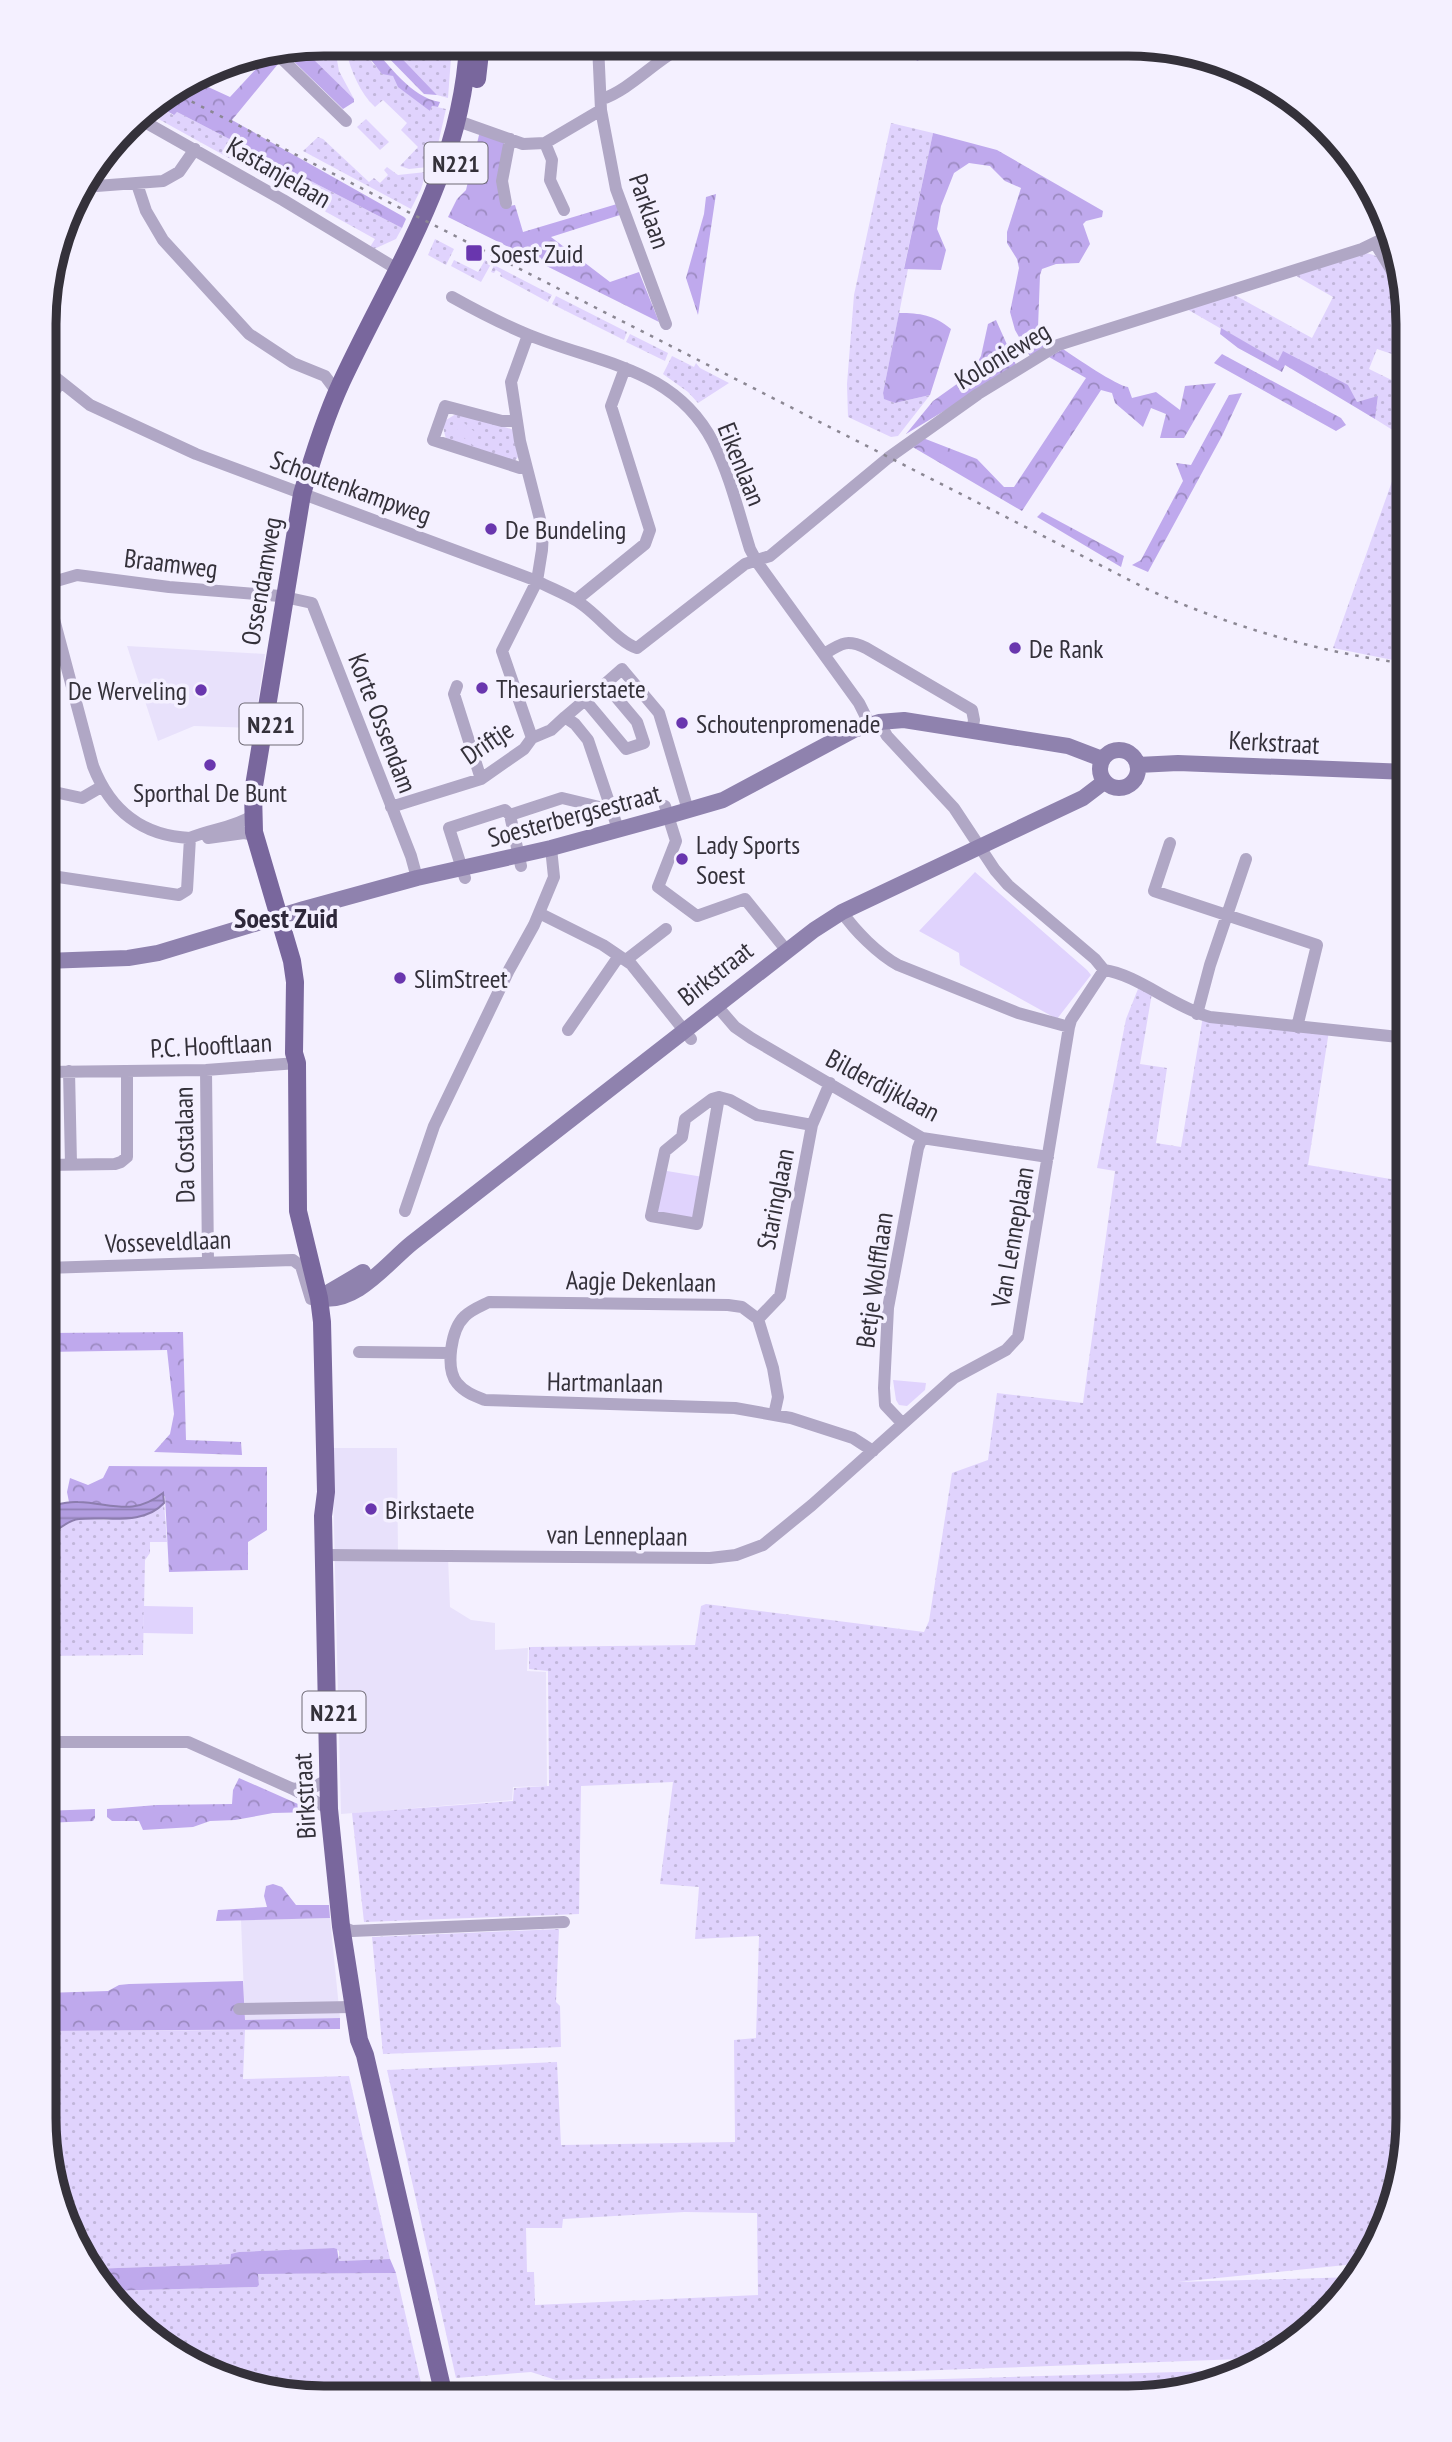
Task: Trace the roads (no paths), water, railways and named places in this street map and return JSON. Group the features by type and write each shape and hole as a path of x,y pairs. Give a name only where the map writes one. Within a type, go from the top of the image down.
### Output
{"main road":[{"name":"N221","path":"464,123 467,56"},
{"name":"N221","path":"401,271 450,179 478,56"},
{"name":"Ossendamweg","path":"285,914 255,835 253,792 315,450 337,392 401,271"},
{"name":"Ossendamweg","path":"307,496 342,402 401,271"},
{"name":"Ossendamweg","path":"285,914 267,834 262,789 288,598"},
{"name":"Soesterbergsestraat","path":"56,961 128,958 158,953 416,878 464,873 520,861 551,848 618,829 667,811 688,810 723,800 835,739 874,724 904,720 972,730 1068,746 1102,759"},
{"path":"1119,750 1131,754 1138,765 1136,777 1129,786 1118,789 1104,782 1099,769 1107,753 1119,750"},
{"name":"Kerkstraat","path":"1138,765 1178,762 1396,771"},
{"name":"Birkstraat","path":"342,1927 345,1897 336,1801 329,1555 323,1516 327,1492 325,1374 333,1338 333,1322 325,1297 366,1270 391,1259 688,1034 716,1005 842,912 1083,798 1104,782"},
{"name":"N221","path":"285,914 295,982 298,1186 325,1297"},
{"name":"Birkstraat","path":"329,1555 327,1780 352,2007 442,2386"},
{"name":"Birkstraat","path":"347,1959 360,1984 364,2052"}],"street":[{"name":"Parklaan","path":"599,56 601,105 616,189 666,324"},
{"path":"464,123 523,144 545,143 665,56"},
{"path":"282,59 346,121"},
{"name":"Kastanjelaan","path":"147,123 401,271"},
{"path":"506,203 502,181 510,139"},
{"path":"545,143 552,160 550,180 564,210"},
{"path":"94,186 137,184 171,178 187,162 195,149"},
{"path":"137,184 146,211 163,240 249,334 293,363 325,376 337,392"},
{"name":"Kolonieweg","path":"637,648 685,608 745,564 771,556 888,458 978,394 1058,345 1362,249 1382,240"},
{"path":"1376,243 1390,267"},
{"name":"Eikenlaan","path":"452,297 528,335 658,382 687,405 714,443 750,549 757,562 874,724 954,808 979,848 1008,885 1095,959 1104,970"},
{"path":"528,335 510,382 526,468 543,531 542,550 537,581 502,651 532,738"},
{"path":"576,600 645,544 650,530 611,406 625,368"},
{"name":"Schoutenkampweg","path":"56,379 90,405 175,445 537,581 576,600 603,620 628,645 637,648"},
{"path":"56,388 60,383"},
{"path":"516,421 502,421 446,406 433,440 526,468"},
{"name":"Braamweg","path":"56,583 77,575 288,598"},
{"name":"Korte Ossendam","path":"288,598 312,603 411,856 416,878"},
{"path":"56,625 93,766 101,787 114,805 146,827 171,837 244,833 255,835"},
{"path":"824,654 839,644 852,642 866,648 972,710 972,730"},
{"name":"Driftje","path":"391,807 481,779 524,749 532,738 551,730 585,700 626,749 644,743 637,722 605,684 622,669 659,713 688,810"},
{"path":"457,685 454,694 481,779"},
{"path":"565,717 575,724 588,740 618,829"},
{"path":"56,792 82,798 101,787"},
{"path":"510,815 562,798 612,810"},
{"path":"464,873 449,828 505,810 510,815 520,861"},
{"path":"667,811 676,841 658,887 697,916 746,899 787,951"},
{"path":"190,838 243,822 253,816"},
{"path":"56,877 179,895 187,890 190,838"},
{"path":"1170,843 1154,891 1317,945 1297,1027"},
{"path":"405,1211 434,1126 539,913 555,874 551,848"},
{"path":"1197,1014 1210,965 1246,859"},
{"path":"842,912 889,960 898,965 1018,1013 1069,1027"},
{"path":"539,913 603,945 631,964 688,1034"},
{"path":"568,1030 622,958 666,929"},
{"path":"1104,970 1116,971 1197,1014 1396,1037"},
{"name":"Van Lenneplaan","path":"873,1451 954,1378 1006,1350 1018,1337 1069,1027 1104,970"},
{"name":"Bilderdijklaan","path":"716,1005 735,1027 922,1138 1048,1157"},
{"name":"P.C. Hooftlaan","path":"56,1072 206,1070 297,1063"},
{"name":"Da Costalaan","path":"206,1070 208,1263"},
{"path":"56,1164 71,1164 69,1071"},
{"name":"P.C. Hooftlaan","path":"71,1164 115,1164 127,1157 127,1071"},
{"name":"Staringlaan","path":"758,1319 780,1296 812,1125 830,1083"},
{"path":"719,1097 697,1224 651,1216 665,1150 682,1137 685,1119 712,1099 719,1097 730,1100 757,1115 812,1125"},
{"name":"Betje Wolfflaan","path":"902,1423 885,1405 888,1308 922,1138"},
{"name":"Vosseveldlaan","path":"56,1268 293,1260 301,1265 311,1299 315,1351"},
{"name":"Aagje Dekenlaan","path":"450,1353 456,1327 466,1314 489,1302 728,1305 742,1307 758,1319"},
{"path":"758,1319 773,1368 778,1397 774,1415"},
{"path":"359,1352 450,1353"},
{"name":"Hartmanlaan","path":"450,1353 455,1381 469,1394 485,1400 736,1408 774,1415 853,1438 873,1451"},
{"name":"van Lenneplaan","path":"329,1555 710,1558 736,1555 764,1545 873,1451"},
{"path":"56,1742 188,1742 329,1808"},
{"path":"293,1789 316,1786 327,1780"},
{"path":"342,1927 564,1922"},
{"path":"239,2010 352,2007"}],"railway":[{"path":"182,97 1149,590 1244,627 1341,653 1396,662"}],"place":[{"name":"Soest Zuid","path":"474,253"},
{"name":"De Bundeling","path":"491,529"},
{"name":"De Rank","path":"1015,648"},
{"name":"Thesaurierstaete","path":"482,688"},
{"name":"De Werveling","path":"201,690"},
{"name":"Schoutenpromenade","path":"682,723"},
{"name":"Sporthal De Bunt","path":"210,765"},
{"name":"Lady Sports Soest","path":"682,859"},
{"name":"SlimStreet","path":"400,978"},
{"name":"Birkstaete","path":"371,1509"}],"district":[{"name":"Soest Zuid","path":"286,917"}]}
